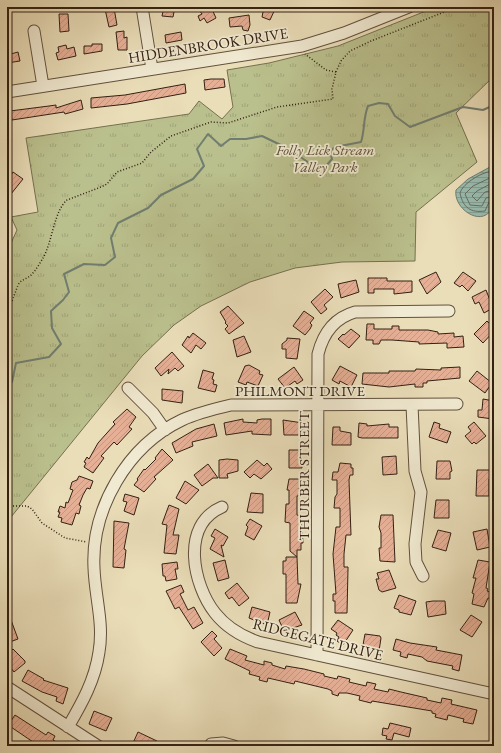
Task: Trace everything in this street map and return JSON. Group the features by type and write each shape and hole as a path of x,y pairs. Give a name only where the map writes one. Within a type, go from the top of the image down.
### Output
{"street":[{"path":"142,7 152,69"},
{"name":"HIDDENBROOK DRIVE","path":"7,92 302,46 344,33 409,7"},
{"path":"34,31 42,86"},
{"name":"THURBER STREET","path":"317,655 318,354 320,345 328,331 341,318 349,314 364,311 448,311"},
{"path":"128,388 153,413 165,430"},
{"name":"PHILMONT DRIVE","path":"68,727 91,685 99,652 101,622 94,568 94,543 106,502 120,476 143,448 165,430 180,421 197,414 231,405 457,404"},
{"path":"412,405 415,471 421,492 415,544 416,562 422,576"},
{"name":"RIDGEGATE DRIVE","path":"222,507 214,510 203,521 196,539 195,566 200,586 208,603 224,623 246,638 258,642 494,694"},
{"path":"7,687 98,746"},
{"path":"211,744 222,743 234,746"}],"path":[{"path":"7,315 20,281 32,274 44,257 57,218 67,200 107,184 117,172 142,162 151,152 171,136 212,122 228,123 277,107 333,99 332,89 336,72 341,61 350,51 371,41 457,7"},
{"path":"302,46 304,53 317,65 326,70 336,72"},
{"path":"7,506 27,506 32,509 42,522 65,538 94,543"}],"green space":[{"name":"Folly Lick Stream Valley Park","path":"436,7 494,7 494,76 456,113 477,162 416,212 415,261 342,262 295,268 250,282 201,306 174,325 142,356 7,522 7,252 17,230 11,217 38,212 26,138 189,114 199,101 222,119 233,107 227,70 269,63 338,46"}],"water":[{"path":"490,167 494,167 494,196 491,210 486,215 480,217 474,216 463,209 456,197 456,190 468,179"}],"building":[{"path":"164,7 175,7 173,17 162,16"},
{"path":"204,7 211,7 216,18 207,23 204,18 200,21 198,16 202,14 199,10"},
{"path":"264,7 276,7 270,20 262,17"},
{"path":"114,8 117,25 109,27 105,9"},
{"path":"59,14 68,14 69,31 60,32"},
{"path":"249,15 250,25 248,31 243,30 242,26 230,27 229,18"},
{"path":"124,31 124,38 127,37 127,50 118,50 116,32"},
{"path":"181,32 182,40 166,43 165,35"},
{"path":"92,44 102,44 102,51 84,54 84,46 92,46"},
{"path":"66,45 67,49 74,47 76,56 58,60 56,53 59,52 58,47"},
{"path":"18,52 20,61 7,63 7,55"},
{"path":"224,79 225,87 205,90 204,80"},
{"path":"185,84 186,93 127,104 91,108 91,98 125,95"},
{"path":"81,100 83,109 65,114 64,112 12,120 10,111 56,105 56,108"},
{"path":"13,172 23,179 11,194 7,191 7,181"},
{"path":"436,272 441,282 427,294 419,280"},
{"path":"463,272 476,281 468,291 462,285 460,287 454,283"},
{"path":"368,278 387,278 387,281 412,281 412,292 394,294 394,289 374,289 374,293 368,293"},
{"path":"356,280 359,292 341,298 338,284"},
{"path":"325,289 333,297 324,305 327,309 321,314 311,302"},
{"path":"486,290 493,308 484,313 479,302 475,304 472,297"},
{"path":"228,306 244,323 229,334 225,329 228,326 220,312"},
{"path":"304,311 314,318 310,323 312,325 310,329 305,335 293,326"},
{"path":"487,321 494,328 494,331 483,343 474,334"},
{"path":"367,324 374,324 374,329 392,329 392,326 399,326 399,330 428,330 438,332 438,334 454,333 454,337 463,336 464,347 447,348 447,343 419,344 419,342 392,340 381,340 379,344 373,344 373,340 366,340"},
{"path":"351,329 360,336 349,348 338,339"},
{"path":"193,333 206,343 201,349 196,345 191,353 182,345 188,336 189,338"},
{"path":"244,336 251,352 237,357 233,340"},
{"path":"287,338 300,339 297,359 286,358 286,349 282,349 282,344 287,340"},
{"path":"172,352 184,366 178,371 175,368 168,374 169,369 161,376 155,368"},
{"path":"249,365 260,371 259,374 263,375 258,386 247,382 246,385 238,382 245,366"},
{"path":"340,366 357,375 351,387 340,381 339,384 332,380"},
{"path":"294,367 303,380 297,384 295,381 285,388 278,379"},
{"path":"460,367 460,378 427,381 427,383 423,383 423,387 415,387 415,384 389,387 362,384 363,373 389,373 389,371 415,371 416,369 441,370 441,368"},
{"path":"203,370 214,373 212,379 214,380 213,384 217,385 215,392 198,388"},
{"path":"477,371 492,383 485,393 469,381"},
{"path":"162,389 183,391 182,403 162,400"},
{"path":"483,399 494,401 493,419 478,417 478,410 482,410"},
{"path":"127,409 136,417 129,427 132,429 117,445 114,442 101,456 104,458 93,473 84,467 86,463 84,462 87,457 89,459 98,443 115,424 113,422"},
{"path":"243,419 243,422 257,423 257,420 271,419 271,435 252,434 252,431 226,435 224,423"},
{"path":"283,420 303,423 302,435 284,435"},
{"path":"434,422 440,424 439,428 451,432 447,443 429,437"},
{"path":"474,422 486,436 476,444 474,442 472,444 465,436 471,431 468,427"},
{"path":"359,423 367,424 367,426 389,424 389,427 398,427 398,438 358,437"},
{"path":"214,424 217,436 192,442 193,446 176,453 172,443 196,429"},
{"path":"333,427 340,427 340,431 351,433 351,445 332,445"},
{"path":"162,449 173,460 154,477 156,479 144,492 134,485 144,469 145,470 156,459 155,458"},
{"path":"289,450 300,450 302,468 289,468"},
{"path":"396,456 397,474 383,475 382,457"},
{"path":"219,460 238,460 238,471 227,474 228,478 219,478"},
{"path":"257,460 264,466 267,463 272,469 261,479 254,474 250,478 244,472"},
{"path":"437,461 450,461 452,471 450,472 450,479 436,479"},
{"path":"340,463 351,464 351,468 353,468 353,475 350,475 349,480 351,535 346,535 344,554 344,567 348,567 347,613 335,613 335,601 333,601 333,594 336,594 333,554 336,527 340,527 340,508 334,508 335,497 337,494 337,480 332,480 333,472 338,472"},
{"path":"208,464 218,478 213,478 202,486 194,475"},
{"path":"477,470 494,470 494,479 489,479 489,496 476,496"},
{"path":"79,476 93,481 90,489 87,488 83,495 79,505 81,506 79,514 76,513 72,525 61,522 62,518 58,517 60,512 58,512 60,506 65,508 66,502 68,503 73,490 70,489 72,482 77,480"},
{"path":"289,479 299,479 299,489 302,489 302,495 297,496 297,515 301,516 303,543 301,543 301,550 297,550 297,557 290,551 290,523 285,522 286,504 289,504 289,490 287,490"},
{"path":"185,481 199,490 186,504 176,498"},
{"path":"251,493 263,494 263,513 247,512"},
{"path":"125,494 139,498 134,515 124,511 127,502 123,501"},
{"path":"436,500 449,500 449,518 434,518"},
{"path":"169,505 179,509 173,535 179,535 176,554 164,553 167,525 162,524"},
{"path":"381,515 393,515 395,562 380,561 379,548 381,548 381,533 379,527"},
{"path":"250,519 262,526 254,540 245,535 248,527 246,525"},
{"path":"114,521 129,523 124,549 126,550 124,568 113,567"},
{"path":"215,529 228,537 223,546 221,545 224,557 210,549 215,538 211,536"},
{"path":"487,529 490,547 477,550 473,532"},
{"path":"438,530 451,533 446,551 432,547"},
{"path":"286,557 297,557 298,584 301,584 297,603 286,603 286,574 283,574 283,561 286,561"},
{"path":"225,560 229,578 218,581 213,563"},
{"path":"478,560 490,562 486,588 488,589 487,591 493,593 491,599 488,598 484,607 472,604 474,594 472,593 476,578 473,578"},
{"path":"177,562 178,569 175,569 177,579 166,581 165,576 163,576 162,564"},
{"path":"389,570 396,588 382,592 379,590 376,579 379,579 377,573"},
{"path":"237,583 249,598 239,606 232,597 229,599 225,593"},
{"path":"181,585 184,592 180,594 188,610 194,607 203,623 193,629 179,607 175,609 166,591"},
{"path":"399,595 416,601 411,615 399,612 399,610 394,608"},
{"path":"445,601 446,614 428,617 426,602"},
{"path":"252,607 270,612 267,625 249,618"},
{"path":"295,612 302,625 284,631 279,620"},
{"path":"471,615 482,622 472,637 460,630"},
{"path":"11,620 18,639 7,643 7,622"},
{"path":"338,620 353,630 343,645 337,641 339,637 336,635 337,633 331,629"},
{"path":"212,631 217,636 214,639 222,648 214,656 201,642"},
{"path":"365,634 380,636 379,651 363,645"},
{"path":"396,639 410,643 437,647 436,650 462,655 459,671 452,669 453,666 427,661 422,657 408,654 407,658 400,656 401,652 393,650"},
{"path":"13,649 25,661 25,663 14,672 7,663 7,654"},
{"path":"230,649 247,656 245,660 264,665 264,661 285,669 286,666 304,669 337,679 338,676 350,679 349,682 366,686 367,682 376,684 374,689 388,692 389,689 441,703 442,698 452,700 451,704 477,710 473,724 463,722 464,719 448,715 447,720 435,717 436,714 432,713 432,711 372,701 371,703 359,700 360,696 347,693 339,693 338,696 332,694 332,691 328,689 295,681 294,684 268,678 267,682 259,680 260,677 249,674 250,671 225,659"},
{"path":"28,670 44,679 43,680 68,688 63,704 56,701 57,697 42,692 22,681"},
{"path":"94,711 112,718 106,731 89,724"},
{"path":"15,715 46,735 48,732 55,736 53,740 64,746 39,746 8,725"},
{"path":"390,723 411,728 409,737 394,733 392,740 386,739 387,736 382,735 383,728 388,729"},
{"path":"138,732 157,741 154,746 139,746 133,743"}],"waterway":[{"path":"7,382 12,382 16,363 49,357 61,344 52,328 51,311 69,292 64,274 84,264 105,265 115,257 111,238 118,223 148,208 161,195 193,179 204,166 197,149 208,134 221,146 230,139 246,139 262,136 289,149 312,165 326,166 332,159 330,151 335,147 361,142 365,115 368,106 379,103 388,104 395,116 410,127 463,107 483,110 494,105"}]}
